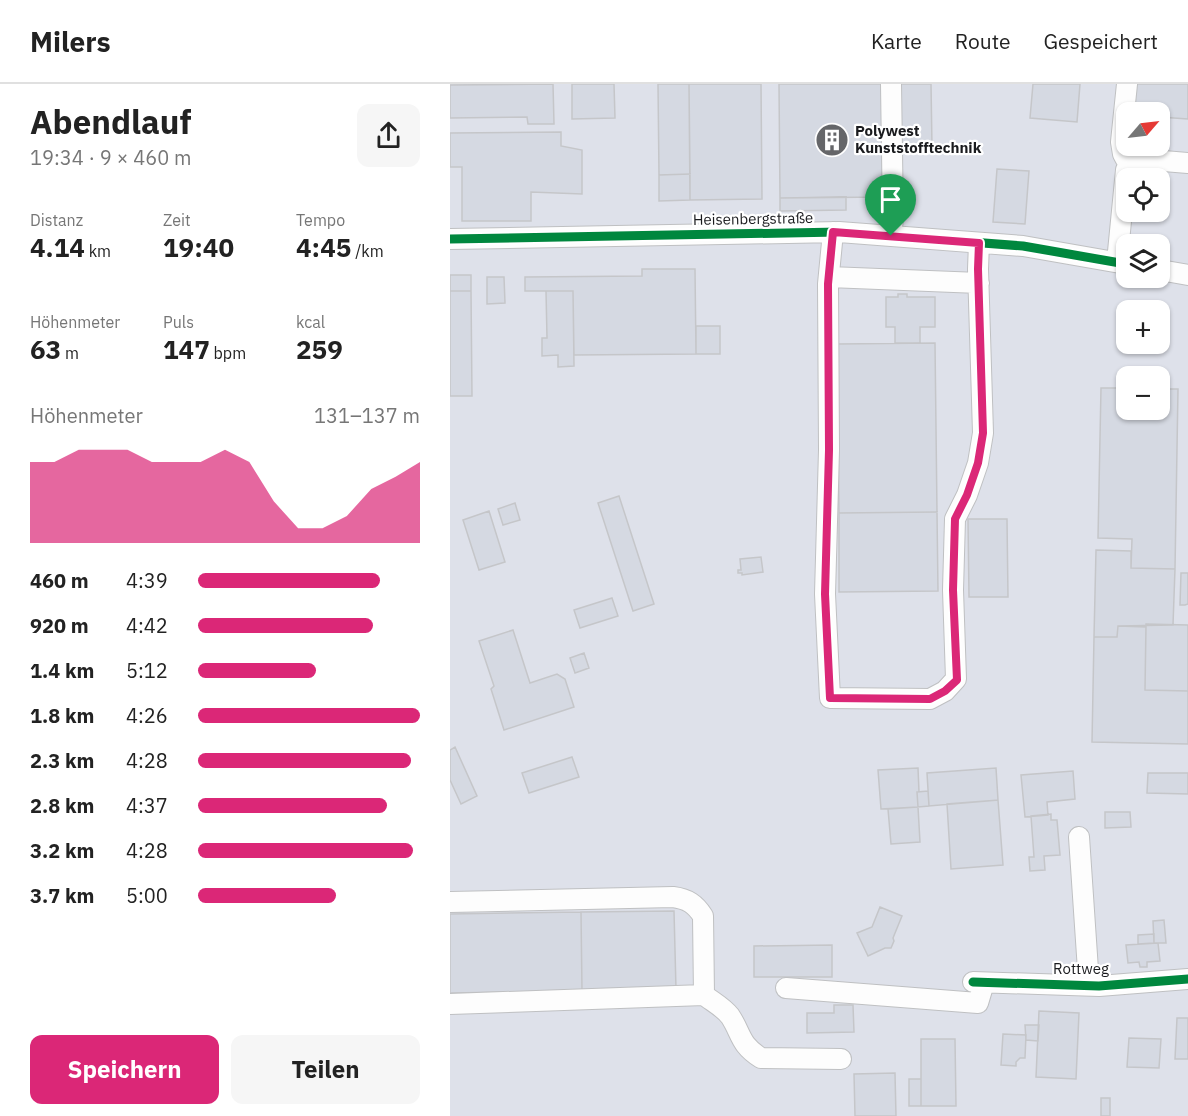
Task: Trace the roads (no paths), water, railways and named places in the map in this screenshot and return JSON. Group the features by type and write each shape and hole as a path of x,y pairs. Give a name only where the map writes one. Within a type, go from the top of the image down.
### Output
{"street":[{"path":"891,84 893,219 891,236"},
{"path":"1126,84 1121,142 1131,167"},
{"path":"1123,234 1126,170 1140,159 1188,163"},
{"path":"833,232 829,277 829,450 825,594 830,698 930,699 945,691 957,680 953,590 955,519 967,495 978,463 983,433 979,243"},
{"name":"Heisenbergstraße","path":"450,239 833,232 1023,246 1116,262"},
{"path":"1170,272 1188,275"},
{"path":"829,277 979,284"},
{"path":"1079,837 1089,985"},
{"path":"450,902 673,897 686,899 696,906 703,916 704,995"},
{"name":"Rottweg","path":"786,988 978,1003 978,982 1089,985 1188,979"},
{"path":"450,1004 704,995 724,1009 751,1052 761,1058 841,1059"}],"place":[{"name":"Polywest Kunststofftechnik","path":"832,140"}]}
